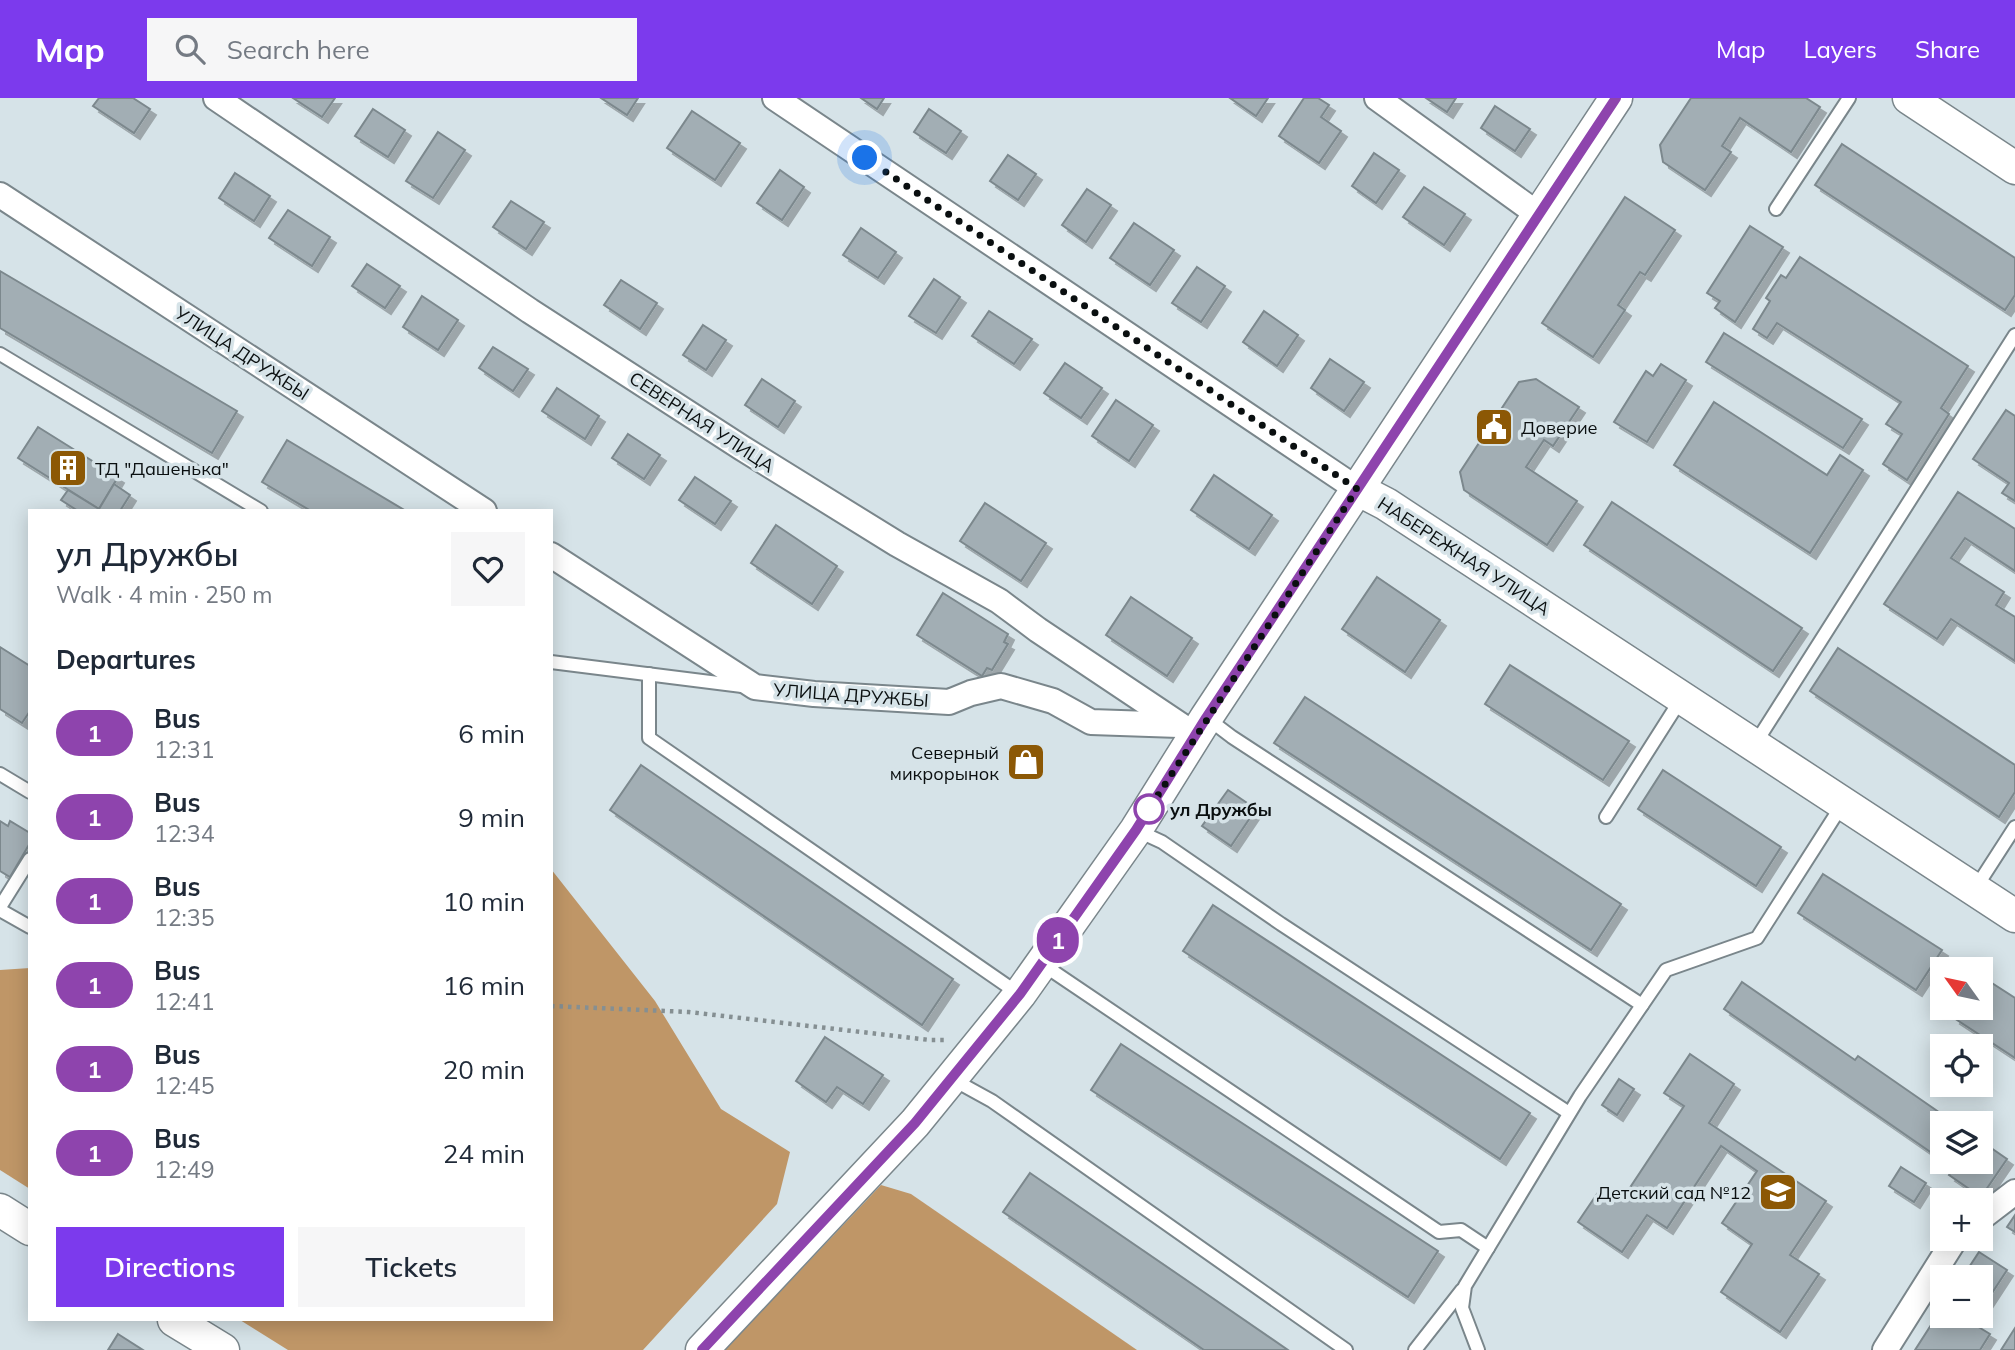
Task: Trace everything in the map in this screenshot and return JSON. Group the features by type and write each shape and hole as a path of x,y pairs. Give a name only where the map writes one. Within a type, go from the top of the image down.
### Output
{"street":[{"name":"СЕВЕРНАЯ УЛИЦА","path":"216,98 541,318 742,448 886,537 999,601 1038,630 1194,726"},
{"name":"НАБЕРЕЖНАЯ УЛИЦА","path":"775,98 1357,489 1386,504 2015,916"},
{"path":"1377,98 1539,215"},
{"path":"702,1350 915,1123 1042,964 1136,830 1194,726 1357,489 1616,98"},
{"path":"1909,98 2015,168"},
{"name":"УЛИЦА ДРУЖБЫ","path":"0,195 481,509"},
{"name":"УЛИЦА ДРУЖБЫ","path":"553,556 755,687 814,694 949,702 971,693 1001,686 1053,701 1091,722 1194,726"},
{"path":"1993,1209 2015,1192"},
{"path":"0,1210 28,1227"},
{"path":"1885,1350 1947,1251"},
{"path":"176,1321 223,1350"}],"lane":[{"path":"1776,209 1849,98"},
{"path":"1754,744 2015,335"},
{"path":"0,354 258,509"},
{"path":"553,662 755,687"},
{"path":"649,674 649,738 1020,994"},
{"path":"1606,817 1682,697"},
{"path":"1194,726 1232,737 1642,1005"},
{"path":"0,775 28,791"},
{"path":"1415,1350 1465,1286 1569,1113 1666,970 1757,938 1844,803"},
{"path":"1974,890 2015,827"},
{"path":"1136,830 1162,842 1281,924 1569,1113"},
{"path":"28,862 0,909 28,926"},
{"path":"1042,964 1439,1232 1461,1230 1488,1248"},
{"path":"952,1079 992,1101 1346,1350"},
{"path":"1465,1286 1462,1308 1478,1350"}],"path":[{"path":"553,1006 689,1012 930,1040 984,1039"}],"shaded area":[{"path":"553,872 655,1001 721,1109 790,1152 777,1204 643,1350 288,1350 242,1321 553,1321"},
{"path":"28,968 28,1188 0,1170 0,970"},
{"path":"881,1185 911,1194 1137,1350 725,1350"}],"building":[{"path":"99,98 133,98 150,109 134,133 93,106"},
{"path":"293,98 335,98 322,117"},
{"path":"601,98 638,98 627,115"},
{"path":"861,98 884,98 877,109"},
{"path":"1230,98 1268,98 1256,116"},
{"path":"1304,98 1318,98 1329,105 1321,117 1341,131 1319,163 1279,136"},
{"path":"1426,98 1456,98 1447,112"},
{"path":"1691,98 1806,98 1820,107 1791,152 1740,118 1722,146 1731,152 1705,190 1663,162 1660,145"},
{"path":"1495,106 1530,129 1515,151 1481,128"},
{"path":"373,109 405,130 388,157 355,136"},
{"path":"929,109 961,131 946,153 914,132"},
{"path":"692,111 740,143 715,180 667,148"},
{"path":"438,132 465,150 433,198 406,181"},
{"path":"1842,144 2015,258 2015,295 2005,310 1815,185"},
{"path":"1374,153 1399,170 1376,203 1352,186"},
{"path":"1008,155 1036,174 1018,200 990,181"},
{"path":"780,170 804,187 782,220 757,203"},
{"path":"235,173 270,196 254,221 219,198"},
{"path":"1424,187 1465,214 1444,245 1403,217"},
{"path":"1087,189 1111,205 1086,242 1062,225"},
{"path":"1625,197 1675,230 1645,275 1640,272 1618,305 1625,310 1593,357 1542,323"},
{"path":"511,201 544,222 526,249 493,227"},
{"path":"288,210 330,237 312,266 269,238"},
{"path":"1134,223 1174,250 1150,285 1110,258"},
{"path":"1750,226 1783,247 1735,322 1715,308 1720,301 1707,293"},
{"path":"861,228 896,252 878,278 843,255"},
{"path":"1800,257 1968,366 1941,408 1949,414 1907,480 1883,464 1902,434 1886,424 1901,402 1777,323 1767,338 1753,329 1770,301 1766,298 1781,275 1786,278"},
{"path":"367,264 400,286 385,308 352,286"},
{"path":"1197,267 1225,286 1201,322 1172,303"},
{"path":"0,271 237,411 212,453 0,328"},
{"path":"934,279 960,297 936,333 909,316"},
{"path":"621,280 657,303 640,329 604,305"},
{"path":"422,296 458,320 438,350 403,327"},
{"path":"989,311 1032,339 1014,364 972,336"},
{"path":"1264,311 1298,335 1277,366 1243,342"},
{"path":"703,325 726,340 706,370 683,355"},
{"path":"1724,333 1862,419 1843,448 1706,362"},
{"path":"493,347 528,369 513,391 479,368"},
{"path":"1330,359 1364,382 1344,411 1311,388"},
{"path":"1065,363 1102,388 1081,418 1044,393"},
{"path":"1661,364 1686,380 1647,442 1614,422 1646,371 1653,376"},
{"path":"762,379 795,401 778,427 745,405"},
{"path":"1536,379 1579,407 1553,446 1544,440 1526,467 1577,501 1547,545 1464,490 1460,472 1519,382"},
{"path":"557,388 599,416 585,439 542,411"},
{"path":"1116,400 1153,425 1129,461 1092,436"},
{"path":"1714,402 1827,475 1840,455 1863,470 1810,553 1674,465"},
{"path":"2006,410 2015,416 2015,501 2002,493 2009,483 1973,459"},
{"name":"ТД \"Дашенька\"","path":"38,427 118,477 99,509 18,458"},
{"path":"628,434 660,455 644,479 612,458"},
{"path":"287,440 403,509 308,509 262,482"},
{"path":"1214,475 1272,515 1249,549 1191,510"},
{"path":"695,477 731,501 715,524 679,500"},
{"path":"114,484 130,495 121,509 99,509"},
{"path":"68,490 99,509 75,509 61,500"},
{"path":"1958,492 2015,529 2015,571 1965,538 1951,558 2004,592 1996,605 2015,617 2015,661 1951,619 1937,639 1884,604"},
{"path":"1612,502 1802,628 1773,671 1584,545"},
{"path":"985,503 1046,543 1021,581 960,541"},
{"path":"776,525 837,566 812,604 751,563"},
{"path":"1377,577 1440,620 1405,672 1342,629"},
{"path":"943,593 1008,634 1004,642 1008,644 992,670 987,668 982,676 917,635"},
{"path":"1131,597 1192,638 1167,676 1106,635"},
{"path":"0,647 28,665 28,714 22,723 0,709"},
{"path":"1838,648 2015,765 2015,792 1999,817 1810,691"},
{"path":"1510,665 1629,741 1603,780 1485,704"},
{"path":"1305,697 1621,904 1591,950 1274,743"},
{"path":"641,765 953,979 922,1025 610,810"},
{"path":"1663,770 1781,847 1756,886 1638,809"},
{"path":"1228,790 1256,809 1231,846 1202,826"},
{"path":"0,821 8,826 10,821 28,832 28,846 10,877 0,871"},
{"path":"1823,874 1942,950 1937,957 1930,957 1930,968 1916,990 1798,913"},
{"path":"1213,905 1530,1113 1500,1159 1183,951"},
{"path":"1742,982 1855,1060 1858,1056 1937,1111 1930,1111 1930,1152 1724,1009"},
{"path":"1993,984 2015,998 2015,1058 1993,1044 1993,1034 1978,1034 1957,1020 1993,1020"},
{"path":"825,1037 883,1075 863,1104 837,1087 826,1102 796,1081"},
{"path":"1121,1044 1438,1251 1408,1297 1091,1090"},
{"name":"Детский сад №12","path":"1690,1054 1734,1084 1709,1123 1826,1201 1790,1255 1819,1274 1780,1332 1721,1292 1752,1244 1722,1223 1757,1171 1721,1146 1667,1228 1647,1215 1622,1252 1578,1222 1603,1185 1623,1198 1684,1106 1664,1093"},
{"path":"1619,1079 1634,1089 1617,1115 1602,1105"},
{"path":"1993,1149 2007,1159 1987,1188 1968,1188 1949,1175 1993,1174"},
{"path":"1901,1167 1926,1183 1914,1202 1889,1186"},
{"path":"1030,1173 1288,1350 1204,1350 1003,1212"},
{"path":"2015,1215 2015,1232 2007,1227"},
{"path":"1979,1252 2007,1270 1993,1292 1993,1265 1970,1265"},
{"path":"1930,1327 1980,1328 1990,1334 1980,1350 1915,1350"},
{"path":"2015,1328 2015,1350 2001,1350"},
{"path":"118,1334 143,1350 108,1350"}],"bus line":[{"name":"1","path":"702,1350 915,1123 1020,994 1136,830 1206,718 1616,98"}],"place":[{"name":"Доверие","path":"1494,427"},
{"name":"ТД \"Дашенька\"","path":"68,468"},
{"name":"Северный микрорынок","path":"1026,762"},
{"name":"ул Дружбы","path":"1149,809"},
{"name":"Детский сад №12","path":"1778,1192"}],"route":[{"path":"865,158 1357,489 1149,809"}]}
